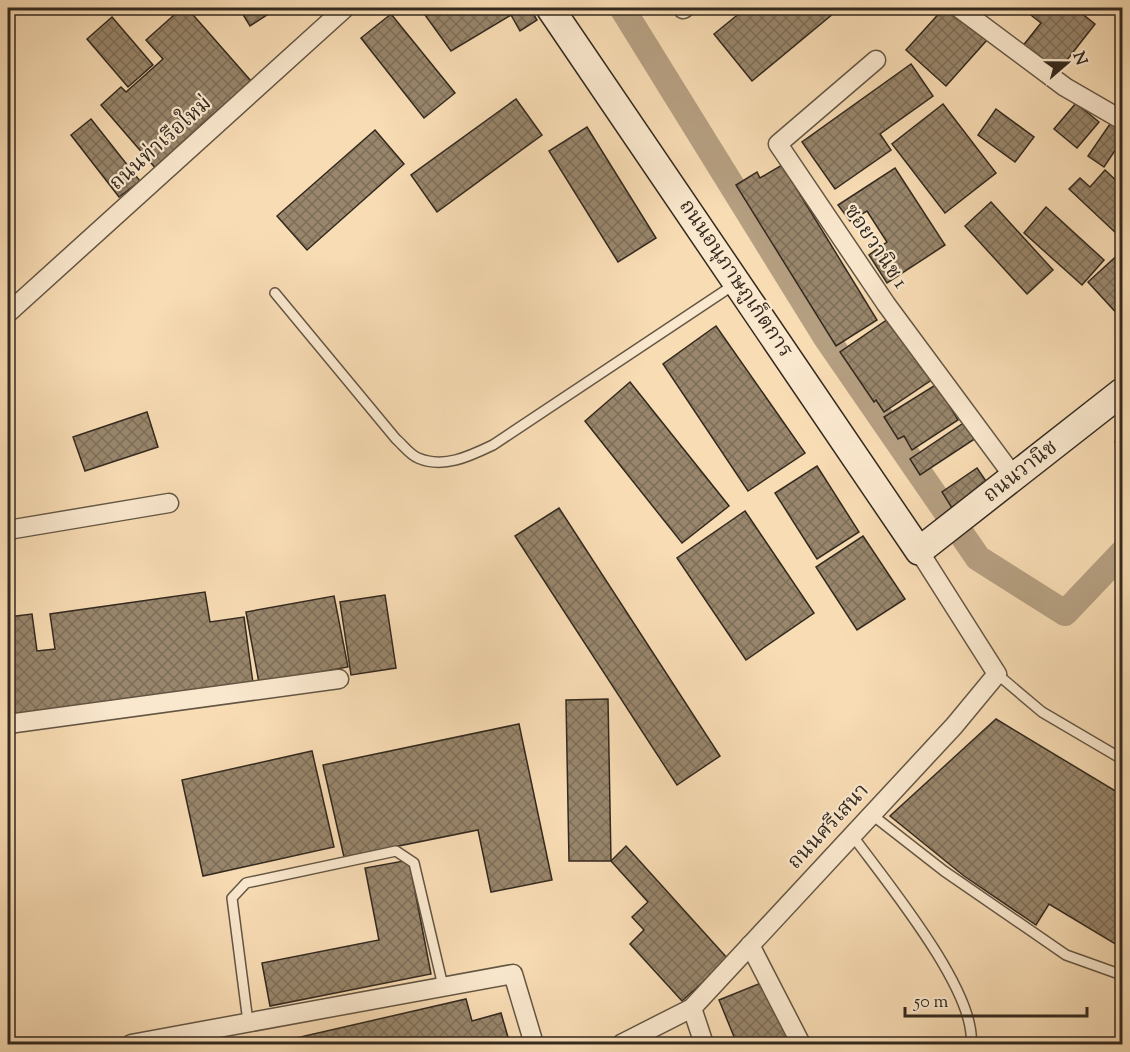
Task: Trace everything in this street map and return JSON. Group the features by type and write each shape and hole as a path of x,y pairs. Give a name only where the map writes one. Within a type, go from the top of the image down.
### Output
{"street":[{"name":"ถนนท่าเรือใหม่","path":"8,313 345,8"},
{"name":"ถนนอนุภาษภูเก็ตการ","path":"550,8 919,551"},
{"path":"959,8 1065,87 1122,120"},
{"name":"ซอยวานิช 1","path":"876,60 778,144 886,304 1014,477"},
{"name":"ถนนวานิช","path":"919,551 1122,393"},
{"path":"8,530 169,503"},
{"path":"919,551 997,674"},
{"name":"ถนนศรีเสนา","path":"692,1008 954,726 997,674"},
{"path":"8,724 339,679"},
{"path":"750,945 801,1044"},
{"path":"131,1044 513,974 534,1044"},
{"path":"621,1044 692,1008 704,1044"}],"lane":[{"path":"275,293 396,439 417,458 438,463 466,458 493,446 737,282"},
{"path":"997,674 1042,712 1122,759"},
{"path":"871,814 944,871 1066,956 1122,975"},
{"path":"852,835 918,923 958,989 972,1035 971,1044"},
{"path":"249,1022 232,898 246,883 396,851 414,863 443,986"}],"building":[{"path":"182,8 187,8 251,81 201,125 204,129 157,170 101,105 121,87 126,92 163,59 146,40"},
{"path":"239,8 271,8 273,11 250,26"},
{"path":"420,8 530,8 537,20 520,31 511,15 451,51"},
{"path":"746,8 840,8 752,81 714,34"},
{"path":"944,8 951,8 987,40 946,86 906,50"},
{"path":"977,8 991,8 985,15"},
{"path":"1022,8 1075,8 1095,24 1056,74 1022,47 1041,23"},
{"path":"391,14 455,93 424,118 361,38"},
{"path":"112,17 153,65 128,87 87,39"},
{"path":"911,64 933,96 880,134 891,150 835,189 802,142"},
{"path":"516,99 542,135 437,212 411,175"},
{"path":"1076,103 1099,122 1077,148 1054,129"},
{"path":"943,104 996,173 945,213 892,144"},
{"path":"996,109 1034,137 1015,162 978,135"},
{"path":"91,119 140,181 119,197 71,135"},
{"path":"1112,121 1122,128 1122,140 1104,167 1088,156"},
{"path":"587,127 656,238 618,262 549,151"},
{"path":"375,130 404,164 307,250 277,216"},
{"path":"782,165 877,320 836,346 736,185 757,172 760,178"},
{"path":"895,168 945,245 887,283 869,255 887,242 867,211 850,221 838,205"},
{"path":"1105,170 1122,186 1122,232 1119,236 1069,189 1080,178 1090,187"},
{"path":"1122,170 1122,181 1117,176"},
{"path":"991,202 1053,270 1027,294 965,226"},
{"path":"1046,207 1104,260 1082,285 1024,233"},
{"path":"1122,251 1122,319 1088,282"},
{"path":"891,317 933,379 884,412 876,400 874,402 840,352"},
{"path":"716,326 805,453 748,491 663,364"},
{"path":"630,382 729,506 682,543 585,421"},
{"path":"937,384 958,420 912,450 904,436 898,439 884,417"},
{"path":"147,412 158,447 85,471 73,437"},
{"path":"965,422 976,438 920,475 910,459"},
{"path":"1122,436 1122,452 1115,442"},
{"path":"817,466 859,532 817,559 775,493"},
{"path":"977,468 988,484 952,508 942,492"},
{"path":"559,508 720,756 677,785 515,536"},
{"path":"745,511 814,613 746,660 677,558"},
{"path":"863,536 905,599 857,630 816,567"},
{"path":"205,592 210,622 244,617 253,683 8,717 8,617 32,614 37,651 55,649 50,614"},
{"path":"385,595 396,668 351,675 340,602"},
{"path":"334,596 348,667 259,683 246,612"},
{"path":"608,699 611,861 569,861 566,700"},
{"path":"996,719 1122,795 1122,948 1049,904 1036,925 964,876 890,816"},
{"path":"519,724 552,880 491,892 478,830 344,857 323,765"},
{"path":"312,751 334,847 203,876 182,780"},
{"path":"626,846 728,959 682,1001 630,944 644,930 632,917 648,902 611,861"},
{"path":"409,860 431,974 270,1006 262,963 379,940 365,868"},
{"path":"766,981 792,1044 737,1044 719,1000"},
{"path":"466,999 472,1021 501,1013 510,1044 270,1044"}],"waterway":[{"path":"622,8 825,336 978,558 1065,613 1122,553"}]}
